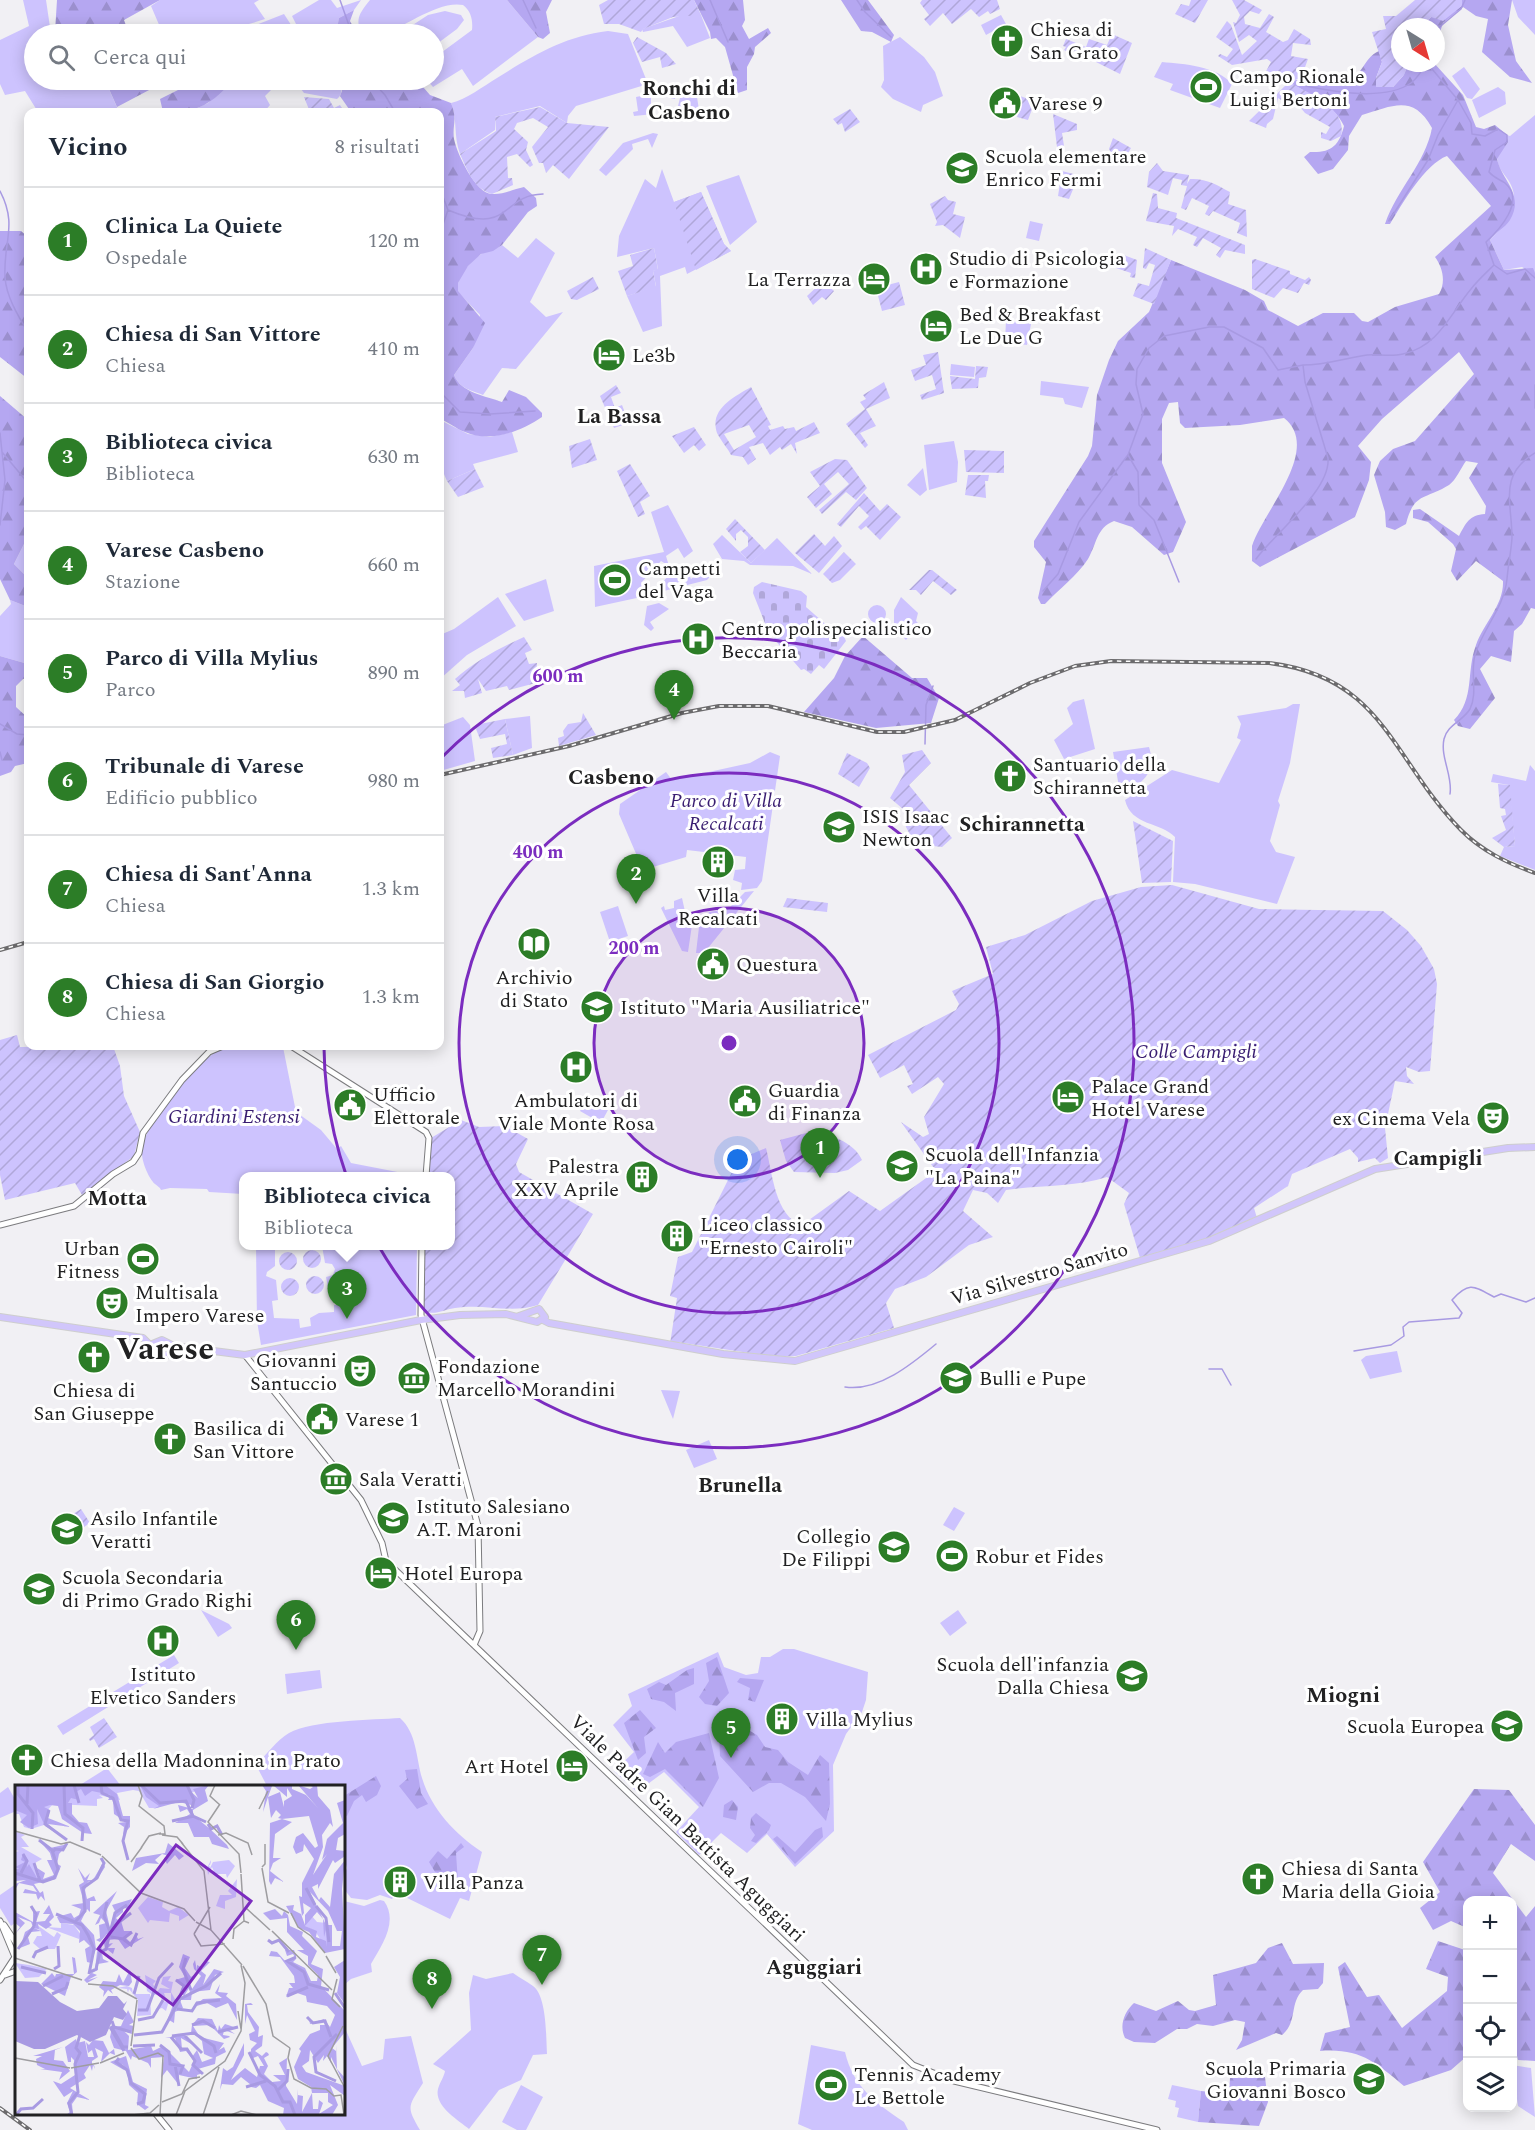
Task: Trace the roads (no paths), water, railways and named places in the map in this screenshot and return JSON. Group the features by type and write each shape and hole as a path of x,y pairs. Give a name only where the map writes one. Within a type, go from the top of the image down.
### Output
{"main road":[{"path":"0,1225 74,1206 133,1162 139,1154 143,1132 195,1065 211,1050"},
{"path":"297,1050 420,1129 428,1140 426,1172"},
{"name":"Via Silvestro Sanvito","path":"543,1320 672,1347 774,1361 795,1361 1209,1240 1375,1169 1508,1148 1535,1147"},
{"path":"422,1250 420,1300 423,1320 463,1463 478,1534 480,1631 474,1646"},
{"path":"533,1320 531,1316 534,1311"},
{"path":"150,1345 162,1340 173,1349 245,1355 423,1320 479,1313 519,1316 540,1322 543,1320 543,1311 534,1311 519,1316"},
{"path":"3,1318 143,1338 155,1354 166,1356 173,1349"},
{"name":"Viale Padre Gian Battista Aguggiari","path":"245,1355 361,1500 383,1545 383,1556 389,1564 914,2065 954,2081 1157,2130"},
{"path":"0,1922 15,1942"},
{"path":"0,1922 15,1954 14,1962 2,1973 0,1980"},
{"path":"157,2115 169,2130"}],"waterway":[{"path":"340,0 348,24"},
{"path":"523,0 536,28"},
{"path":"710,0 728,42"},
{"path":"857,0 865,12 891,37"},
{"path":"1445,22 1461,9 1465,0"},
{"path":"1306,86 1360,94 1388,92 1411,83 1421,72"},
{"path":"1435,72 1458,100 1471,123 1472,134 1485,136 1498,129 1507,135 1507,142 1495,150 1489,172 1511,190 1512,206 1503,223 1486,242 1494,265 1507,274 1525,269 1535,278"},
{"path":"380,90 393,108"},
{"path":"1389,221 1428,160 1438,135 1458,100"},
{"path":"0,191 9,224 5,265 6,284 13,306 24,326"},
{"path":"448,210 484,219 495,217 529,196 543,194"},
{"path":"444,200 448,210 444,222"},
{"path":"1256,559 1312,497 1327,470 1328,458 1305,382 1303,365 1328,363 1367,355 1398,355 1415,350 1435,337 1474,286 1494,265"},
{"path":"1179,582 1154,520 1139,505 1138,472 1128,455 1143,414 1136,384 1137,369 1149,348 1164,336 1209,327 1224,327 1263,348 1278,370 1303,365"},
{"path":"1535,385 1535,408"},
{"path":"444,396 460,412 490,414 535,411"},
{"path":"0,433 2,452 24,478"},
{"path":"0,525 5,480 2,452"},
{"path":"1450,794 1444,739 1448,730 1467,713 1472,703 1475,655 1498,609 1507,579 1512,538 1511,480 1523,461 1535,453"},
{"path":"1043,591 1058,574 1079,522 1127,456"},
{"path":"925,744 926,705 933,686"},
{"path":"0,724 17,734 24,735"},
{"path":"0,752 2,760"},
{"path":"1354,1351 1391,1345 1404,1336 1403,1327 1409,1322 1459,1318 1462,1313 1452,1300 1467,1288 1476,1288 1494,1297 1501,1294 1526,1302 1535,1298"},
{"path":"845,1387 870,1385 882,1381 905,1368 936,1344"},
{"path":"1209,1369 1222,1369 1231,1385"}],"railway":[{"path":"444,774 569,746 682,713 719,706 768,706 877,732 904,732 955,720 1030,683 1075,666 1111,661 1269,663 1307,671 1338,685 1362,704 1382,726 1438,803 1461,830 1495,856 1535,873"},
{"path":"0,950 24,943"},
{"path":"0,2108 30,2130"}],"place":[{"name":"Chiesa di San Grato","path":"1007,41"},
{"name":"Campo Rionale Luigi Bertoni","path":"1206,87"},
{"name":"Varese 9","path":"1005,103"},
{"name":"Scuola elementare Enrico Fermi","path":"962,168"},
{"name":"Studio di Psicologia e Formazione","path":"926,269"},
{"name":"La Terrazza","path":"874,279"},
{"name":"Bed & Breakfast Le Due G","path":"936,326"},
{"name":"Le3b","path":"609,355"},
{"name":"Campetti del Vaga","path":"615,580"},
{"name":"Centro polispecialistico Beccaria","path":"698,639"},
{"name":"Varese Casbeno","path":"674,720"},
{"name":"Santuario della Schirannetta","path":"1010,776"},
{"name":"ISIS Isaac Newton","path":"839,827"},
{"name":"Villa Recalcati","path":"718,862"},
{"name":"Chiesa di San Vittore","path":"636,904"},
{"name":"Archivio di Stato","path":"534,944"},
{"name":"Questura","path":"713,964"},
{"name":"Istituto \"Maria Ausiliatrice\"","path":"597,1007"},
{"name":"Ambulatori di Viale Monte Rosa","path":"576,1067"},
{"name":"Palace Grand Hotel Varese","path":"1068,1097"},
{"name":"Guardia di Finanza","path":"745,1101"},
{"name":"Ufficio Elettorale","path":"350,1105"},
{"name":"ex Cinema Vela","path":"1493,1118"},
{"name":"Scuola dell'Infanzia \"La Paina\"","path":"902,1166"},
{"name":"Palestra XXV Aprile","path":"642,1177"},
{"name":"Clinica La Quiete","path":"820,1178"},
{"name":"Liceo classico \"Ernesto Cairoli\"","path":"677,1236"},
{"name":"Urban Fitness","path":"143,1259"},
{"name":"Multisala Impero Varese","path":"112,1303"},
{"name":"Biblioteca civica","path":"347,1319"},
{"name":"Chiesa di San Giuseppe","path":"94,1357"},
{"name":"Giovanni Santuccio","path":"360,1371"},
{"name":"Fondazione Marcello Morandini","path":"414,1378"},
{"name":"Bulli e Pupe","path":"956,1378"},
{"name":"Varese 1","path":"322,1419"},
{"name":"Basilica di San Vittore","path":"170,1439"},
{"name":"Sala Veratti","path":"336,1479"},
{"name":"Istituto Salesiano A.T. Maroni","path":"393,1518"},
{"name":"Asilo Infantile Veratti","path":"67,1529"},
{"name":"Collegio De Filippi","path":"894,1547"},
{"name":"Robur et Fides","path":"952,1556"},
{"name":"Hotel Europa","path":"381,1573"},
{"name":"Scuola Secondaria di Primo Grado Righi","path":"39,1589"},
{"name":"Istituto Elvetico Sanders","path":"163,1641"},
{"name":"Tribunale di Varese","path":"296,1650"},
{"name":"Scuola dell'infanzia Dalla Chiesa","path":"1132,1676"},
{"name":"Villa Mylius","path":"782,1719"},
{"name":"Scuola Europea","path":"1507,1726"},
{"name":"Parco di Villa Mylius","path":"731,1758"},
{"name":"Chiesa della Madonnina in Prato","path":"27,1760"},
{"name":"Art Hotel","path":"572,1766"},
{"name":"Chiesa di Santa Maria della Gioia","path":"1258,1879"},
{"name":"Villa Panza","path":"400,1882"},
{"name":"Chiesa di Sant'Anna","path":"542,1985"},
{"name":"Chiesa di San Giorgio","path":"432,2009"},
{"name":"Scuola Primaria Giovanni Bosco","path":"1369,2079"},
{"name":"Tennis Academy Le Bettole","path":"831,2085"}],"district":[{"name":"Ronchi di Casbeno","path":"689,100"},
{"name":"La Bassa","path":"619,416"},
{"name":"Casbeno","path":"611,776"},
{"name":"Schirannetta","path":"1022,824"},
{"name":"Campigli","path":"1438,1158"},
{"name":"Motta","path":"117,1198"},
{"name":"Varese","path":"165,1348"},
{"name":"Brunella","path":"740,1485"},
{"name":"Miogni","path":"1343,1694"},
{"name":"Aguggiari","path":"814,1967"}],"park label":[{"name":"Parco di Villa Recalcati","path":"726,812"},
{"name":"Colle Campigli","path":"1196,1051"},
{"name":"Giardini Estensi","path":"234,1116"}]}
